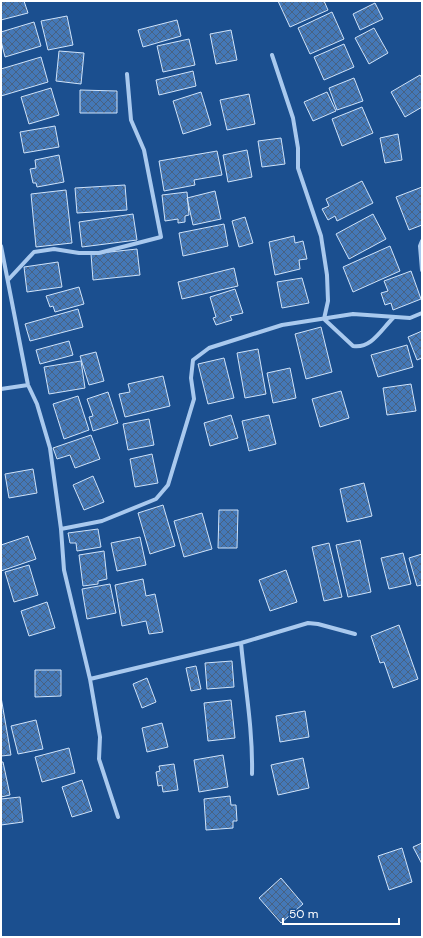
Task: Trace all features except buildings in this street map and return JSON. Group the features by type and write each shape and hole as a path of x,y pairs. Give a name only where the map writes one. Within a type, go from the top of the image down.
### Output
{"street":[{"path":"272,55 293,118 298,148 298,168 322,236 327,275 328,301 324,319"},
{"path":"8,280 34,252 54,249 79,253 99,253 161,238 144,150 131,120 127,74"},
{"path":"422,241 420,246 422,270"},
{"path":"1,246 28,385 37,404 50,448 61,529 64,570 90,679 100,737 99,759 118,817"},
{"path":"61,529 102,521 156,499 168,485 194,399 191,378 193,360 209,348 282,325 353,314 393,318 410,318 422,314"},
{"path":"324,319 353,346 358,347 370,343 393,318"},
{"path":"1,389 28,385"},
{"path":"90,679 241,643 308,623 318,624 355,634"},
{"path":"241,643 246,699 253,744 252,774"}]}
